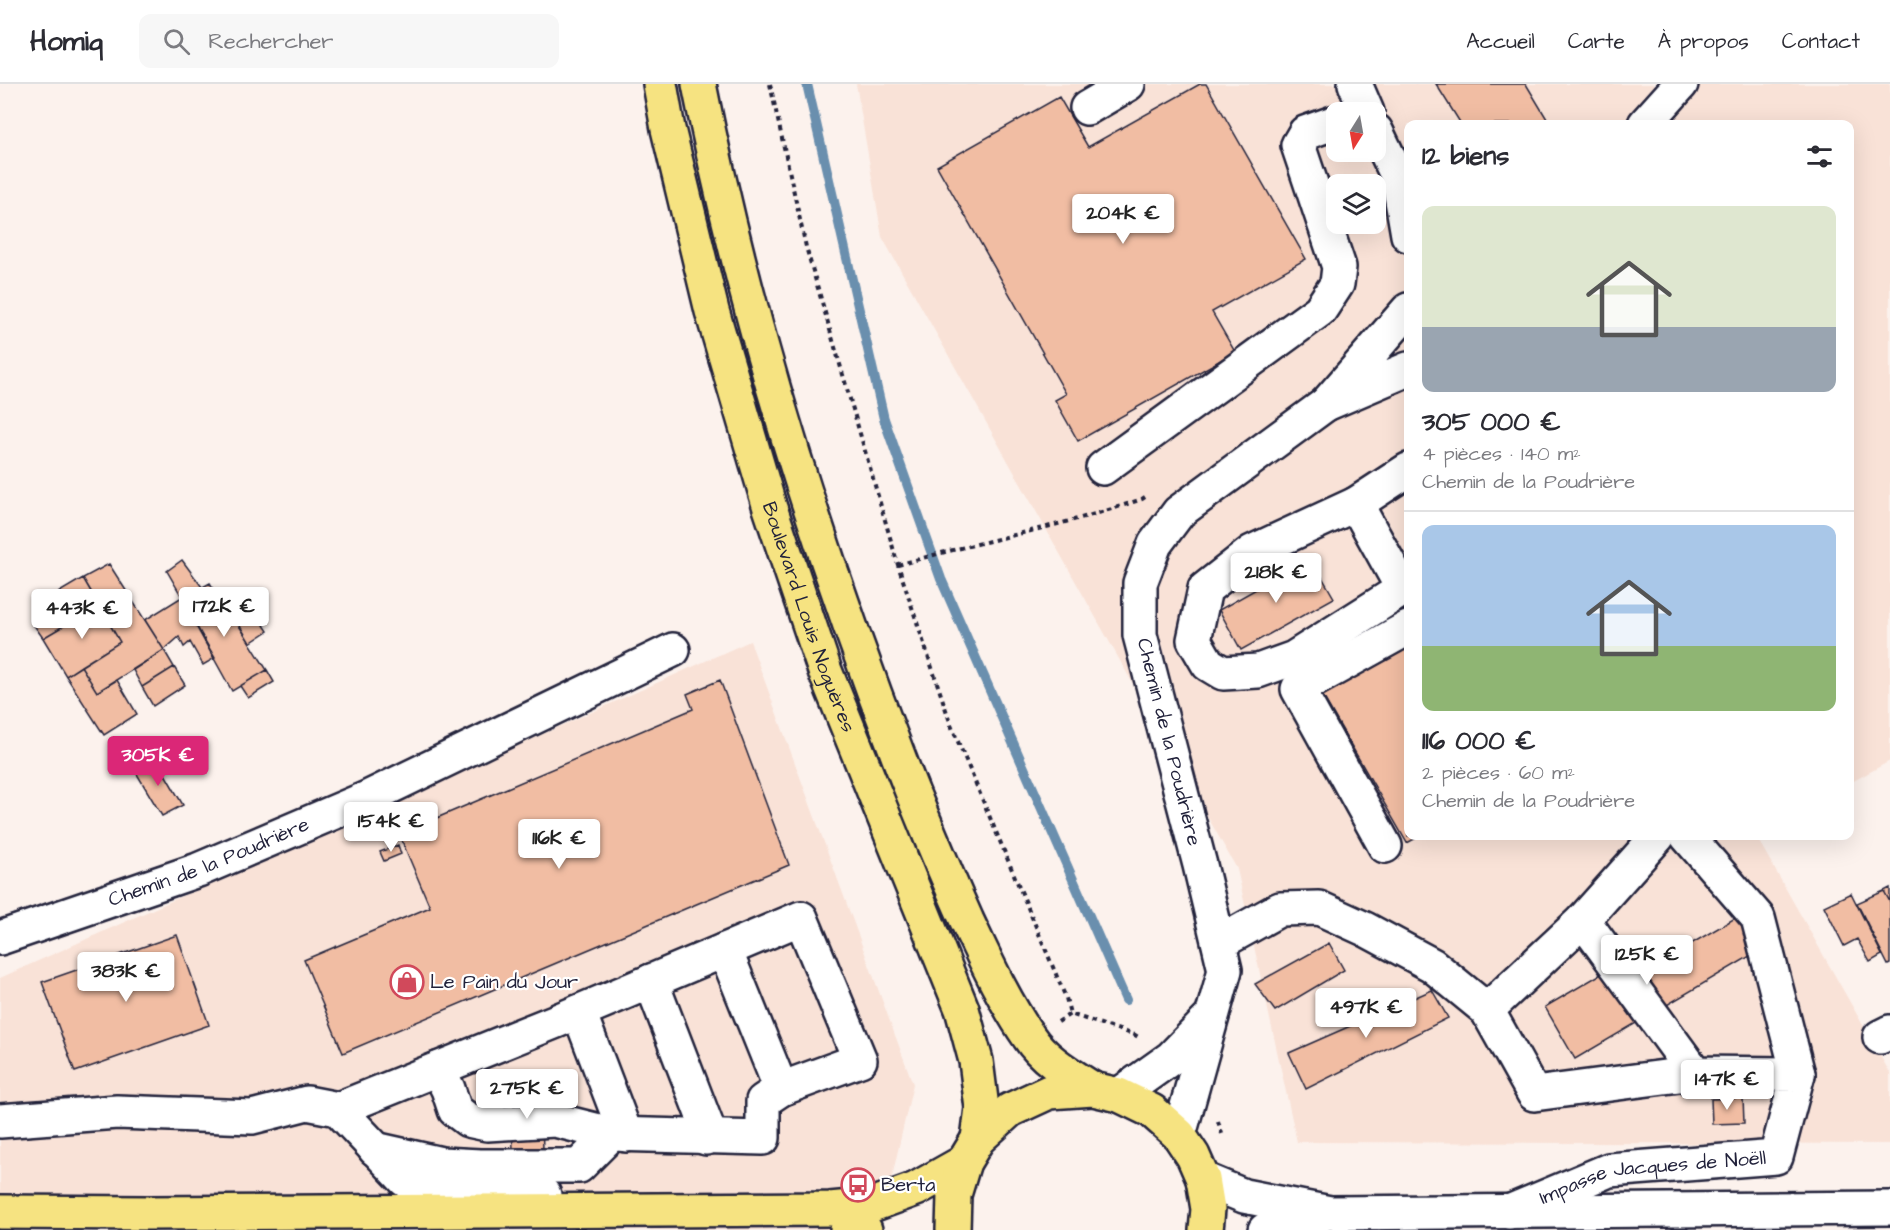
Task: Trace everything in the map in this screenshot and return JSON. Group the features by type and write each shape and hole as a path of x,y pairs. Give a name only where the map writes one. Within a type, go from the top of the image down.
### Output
{"main road":[{"name":"Boulevard Louis Noguères","path":"660,84 668,129 712,311 770,508 825,670 962,1009 976,1061 982,1108 971,1151 954,1195 953,1230"},
{"name":"Boulevard Louis Noguères","path":"699,84 748,300 807,495 860,658 932,843 995,981 1030,1040 1059,1067 1106,1092 1152,1111 1179,1135 1193,1156 1203,1179 1208,1209 1206,1230"},
{"path":"0,1212 716,1210 830,1209 872,1205 916,1189 971,1151 1010,1110 1019,1105 1049,1092 1106,1092"},
{"path":"847,1230 866,1230"}],"street":[{"path":"1087,108 1128,84"},
{"path":"1355,84 1362,102"},
{"path":"1649,120 1681,84"},
{"path":"1103,468 1320,310 1336,284 1339,267 1298,145 1305,133 1326,126"},
{"path":"1386,149 1403,182"},
{"name":"Chemin de la Poudrière","path":"1179,1135 1225,970 1140,635 1140,584 1155,544 1179,512 1326,404 1404,315"},
{"name":"Chemin de la Poudrière","path":"1326,404 1404,371"},
{"path":"1404,473 1356,504 1252,552 1205,589 1194,640 1208,664 1223,673 1257,671 1294,658 1404,589"},
{"path":"1356,504 1404,585"},
{"path":"1385,846 1298,689 1404,630"},
{"name":"Chemin de la Poudrière","path":"0,938 198,870 365,799 673,650"},
{"path":"1487,1010 1583,920 1654,840"},
{"path":"1218,943 1280,909 1319,908 1365,929 1432,965 1487,1010 1534,1094 1695,1073 1798,1074 1758,918 1690,840"},
{"path":"0,1121 117,1112 252,1117 307,1103 338,1109 579,1012 801,918 860,1060 781,1089 763,1101 763,1138 618,1135 555,1120 487,1124 468,1120 455,1110 438,1069"},
{"path":"1583,920 1695,1073"},
{"path":"725,950 781,1089"},
{"path":"651,981 706,1124 706,1138"},
{"path":"579,1012 618,1135"},
{"name":"Chemin de la Poudrière","path":"1106,1092 1171,1058 1212,1016"},
{"name":"Impasse Jacques de Noëll","path":"1509,1212 1609,1170 1776,1157 1798,1074"},
{"path":"338,1109 405,1180 433,1193 616,1195 716,1210"},
{"path":"375,1149 442,1164 579,1166 618,1135"},
{"path":"1203,1179 1244,1196 1330,1213 1890,1208"},
{"path":"1265,1230 1330,1213"}],"path":[{"path":"770,84 806,247 898,565 951,725 1061,987 1070,1014"},
{"path":"898,565 1099,514 1142,500 1151,493"}],"shaded area":[{"path":"856,84 1890,84 1890,761 1854,781 1854,120 1404,120 1404,840 1758,840 1890,1073 1890,1144 1297,1142 1237,869 882,237"},
{"path":"750,641 913,1084 880,1230 0,1230 0,978"}],"building":[{"path":"1200,84 1206,84 1306,259 1212,312 1235,352 1078,441 1055,400 1066,394 937,166 1059,97 1088,147"},
{"path":"1436,84 1526,84 1547,119 1545,120 1458,120"},
{"path":"1311,558 1334,598 1241,650 1219,610"},
{"path":"182,560 202,587 181,599 215,658 203,665 190,642 184,647 179,637 164,650 145,620 182,597 167,571"},
{"path":"109,564 164,650 97,692 81,666 120,642 83,578"},
{"path":"83,578 99,605 43,638 31,621 55,607 51,597"},
{"path":"210,583 267,670 232,691 181,599"},
{"path":"250,604 268,631 250,643 234,616"},
{"path":"99,605 120,642 66,676 43,638"},
{"path":"1404,640 1404,838 1319,689"},
{"path":"164,650 174,667 142,687 133,670"},
{"path":"81,666 97,692 117,680 137,714 104,735 66,676"},
{"path":"174,667 185,685 153,706 142,687"},
{"path":"267,670 274,682 248,698 240,686"},
{"path":"720,680 789,865 343,1053 304,960 430,907 399,834 693,709 687,694"},
{"path":"155,757 183,805 162,816 134,769"},
{"path":"398,845 401,854 384,861 380,852"},
{"path":"1890,888 1890,902 1884,891"},
{"path":"1884,891 1890,902 1890,964 1888,965 1857,903"},
{"path":"1851,893 1882,955 1870,962 1857,939 1844,946 1824,906"},
{"path":"1742,914 1762,949 1575,1059 1545,1007 1657,941 1667,958"},
{"path":"177,935 209,1025 75,1072 42,982"},
{"path":"1329,943 1344,970 1275,1011 1255,984"},
{"path":"1432,990 1448,1018 1306,1089 1289,1053"},
{"path":"511,1089 541,1089 543,1150 513,1151"},
{"path":"1743,1098 1744,1123 1712,1124 1711,1099"}],"waterway":[{"path":"807,84 884,419 941,579 1126,1000"}],"place":[{"name":"Le Pain du Jour","path":"407,982"},
{"name":"Berta","path":"858,1185"}]}
